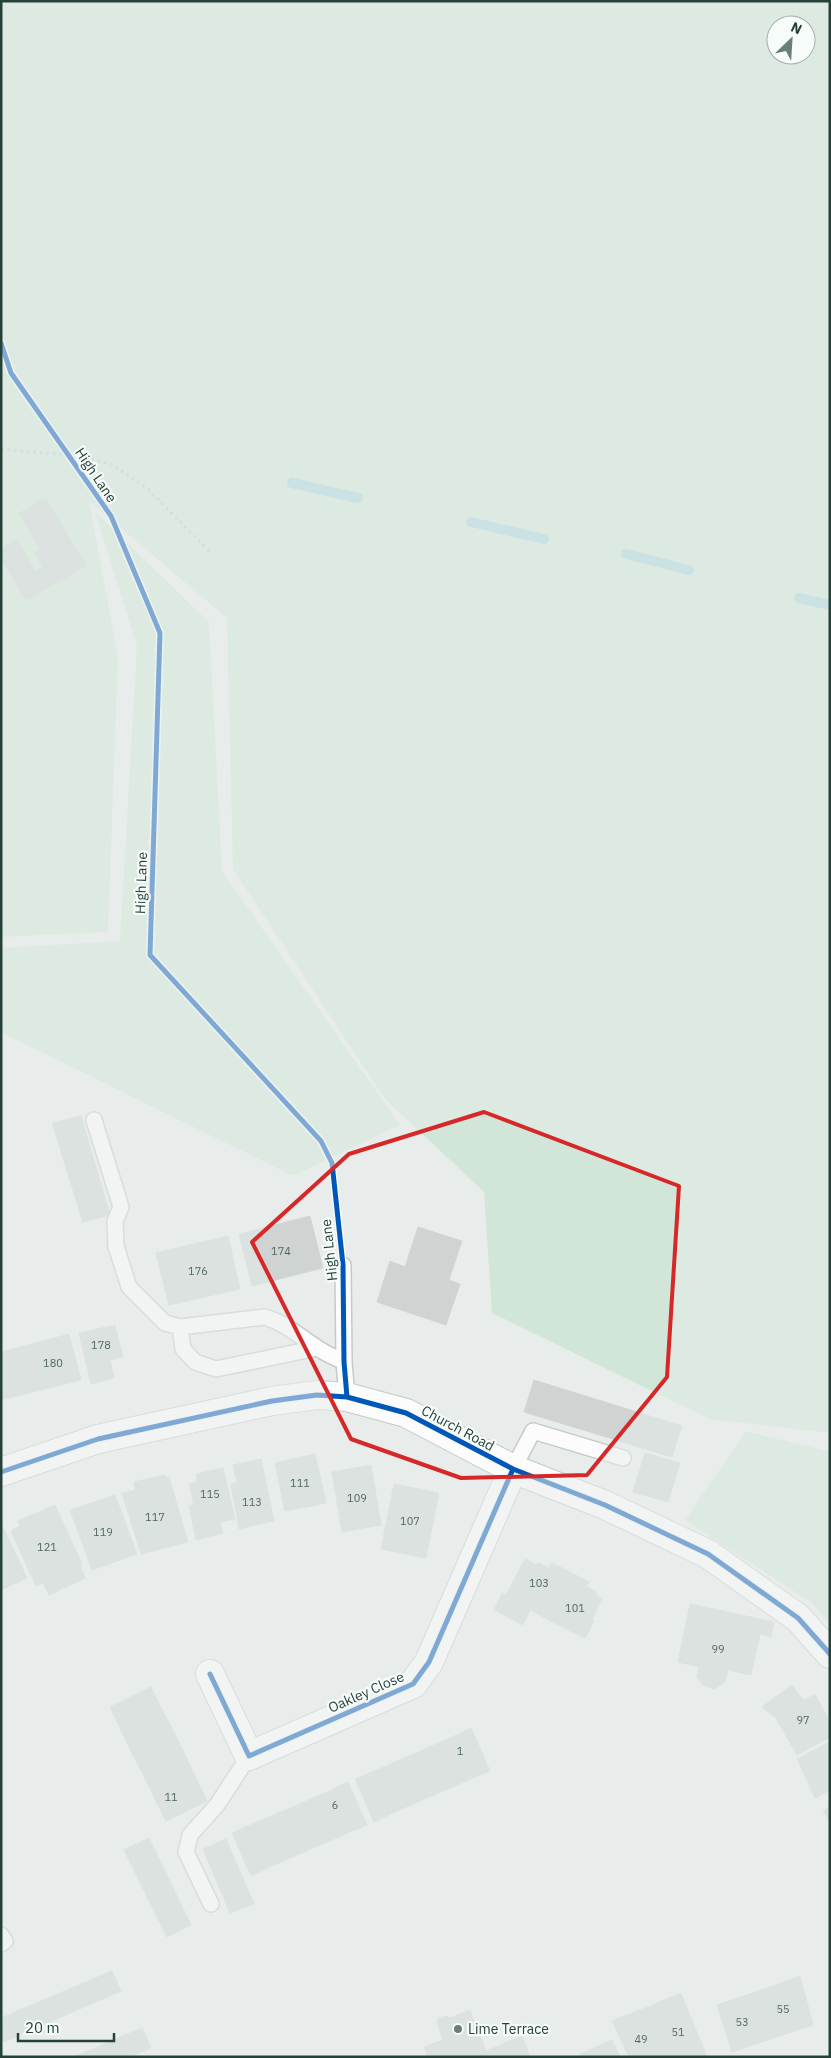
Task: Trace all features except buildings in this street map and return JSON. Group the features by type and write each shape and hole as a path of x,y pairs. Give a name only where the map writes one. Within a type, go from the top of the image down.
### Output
{"street":[{"name":"Church Road","path":"1,1472 98,1439 272,1401 317,1395 347,1397 406,1413 513,1469 605,1506 708,1554 798,1618 830,1654"},
{"name":"Oakley Close","path":"249,1756 413,1684 429,1662 513,1469"},
{"path":"210,1674 249,1756"}],"lane":[{"path":"94,1120 121,1207 115,1221 116,1246 130,1287 166,1323 180,1327 265,1317 284,1324 317,1348 344,1362"},
{"name":"High Lane","path":"343,1265 344,1362 347,1397"},
{"path":"180,1327 183,1349 195,1362 216,1369 317,1348"},
{"path":"513,1469 533,1431 622,1458"},
{"path":"211,1904 186,1852 190,1835 217,1805 249,1756"},
{"path":"1,1935 5,1941 1,1944"}],"path":[{"path":"1,449 69,456 112,464 148,489 210,552"}],"highlighted area":[{"path":"484,1112 679,1186 667,1377 587,1475 461,1478 351,1439 252,1242 349,1154"}],"green space":[{"path":"1,1 830,1 830,1433 709,1419 492,1313 484,1192 385,1099 233,869 227,618 89,501 118,657 108,932 1,937"},
{"path":"95,512 209,622 222,871 400,1125 293,1176 5,1034 1,1034 1,948 120,941 137,646"},
{"path":"746,1431 823,1450 830,1449 830,1624 812,1603 685,1520"}],"waterway":[{"path":"292,483 358,498"},
{"path":"471,522 544,539"},
{"path":"626,554 689,570"},
{"path":"799,598 830,605"}],"cycle path":[{"path":"1,343 11,373 111,516 160,633 150,955 321,1141 332,1163 343,1265 344,1362 347,1397"},
{"path":"1,1472 98,1439 272,1401 317,1395 347,1397 406,1413 513,1469 605,1505 708,1554 798,1618 830,1654"},
{"path":"210,1674 249,1756 413,1684 429,1662 513,1469"}],"place":[{"name":"Lime Terrace","path":"458,2029"}]}
